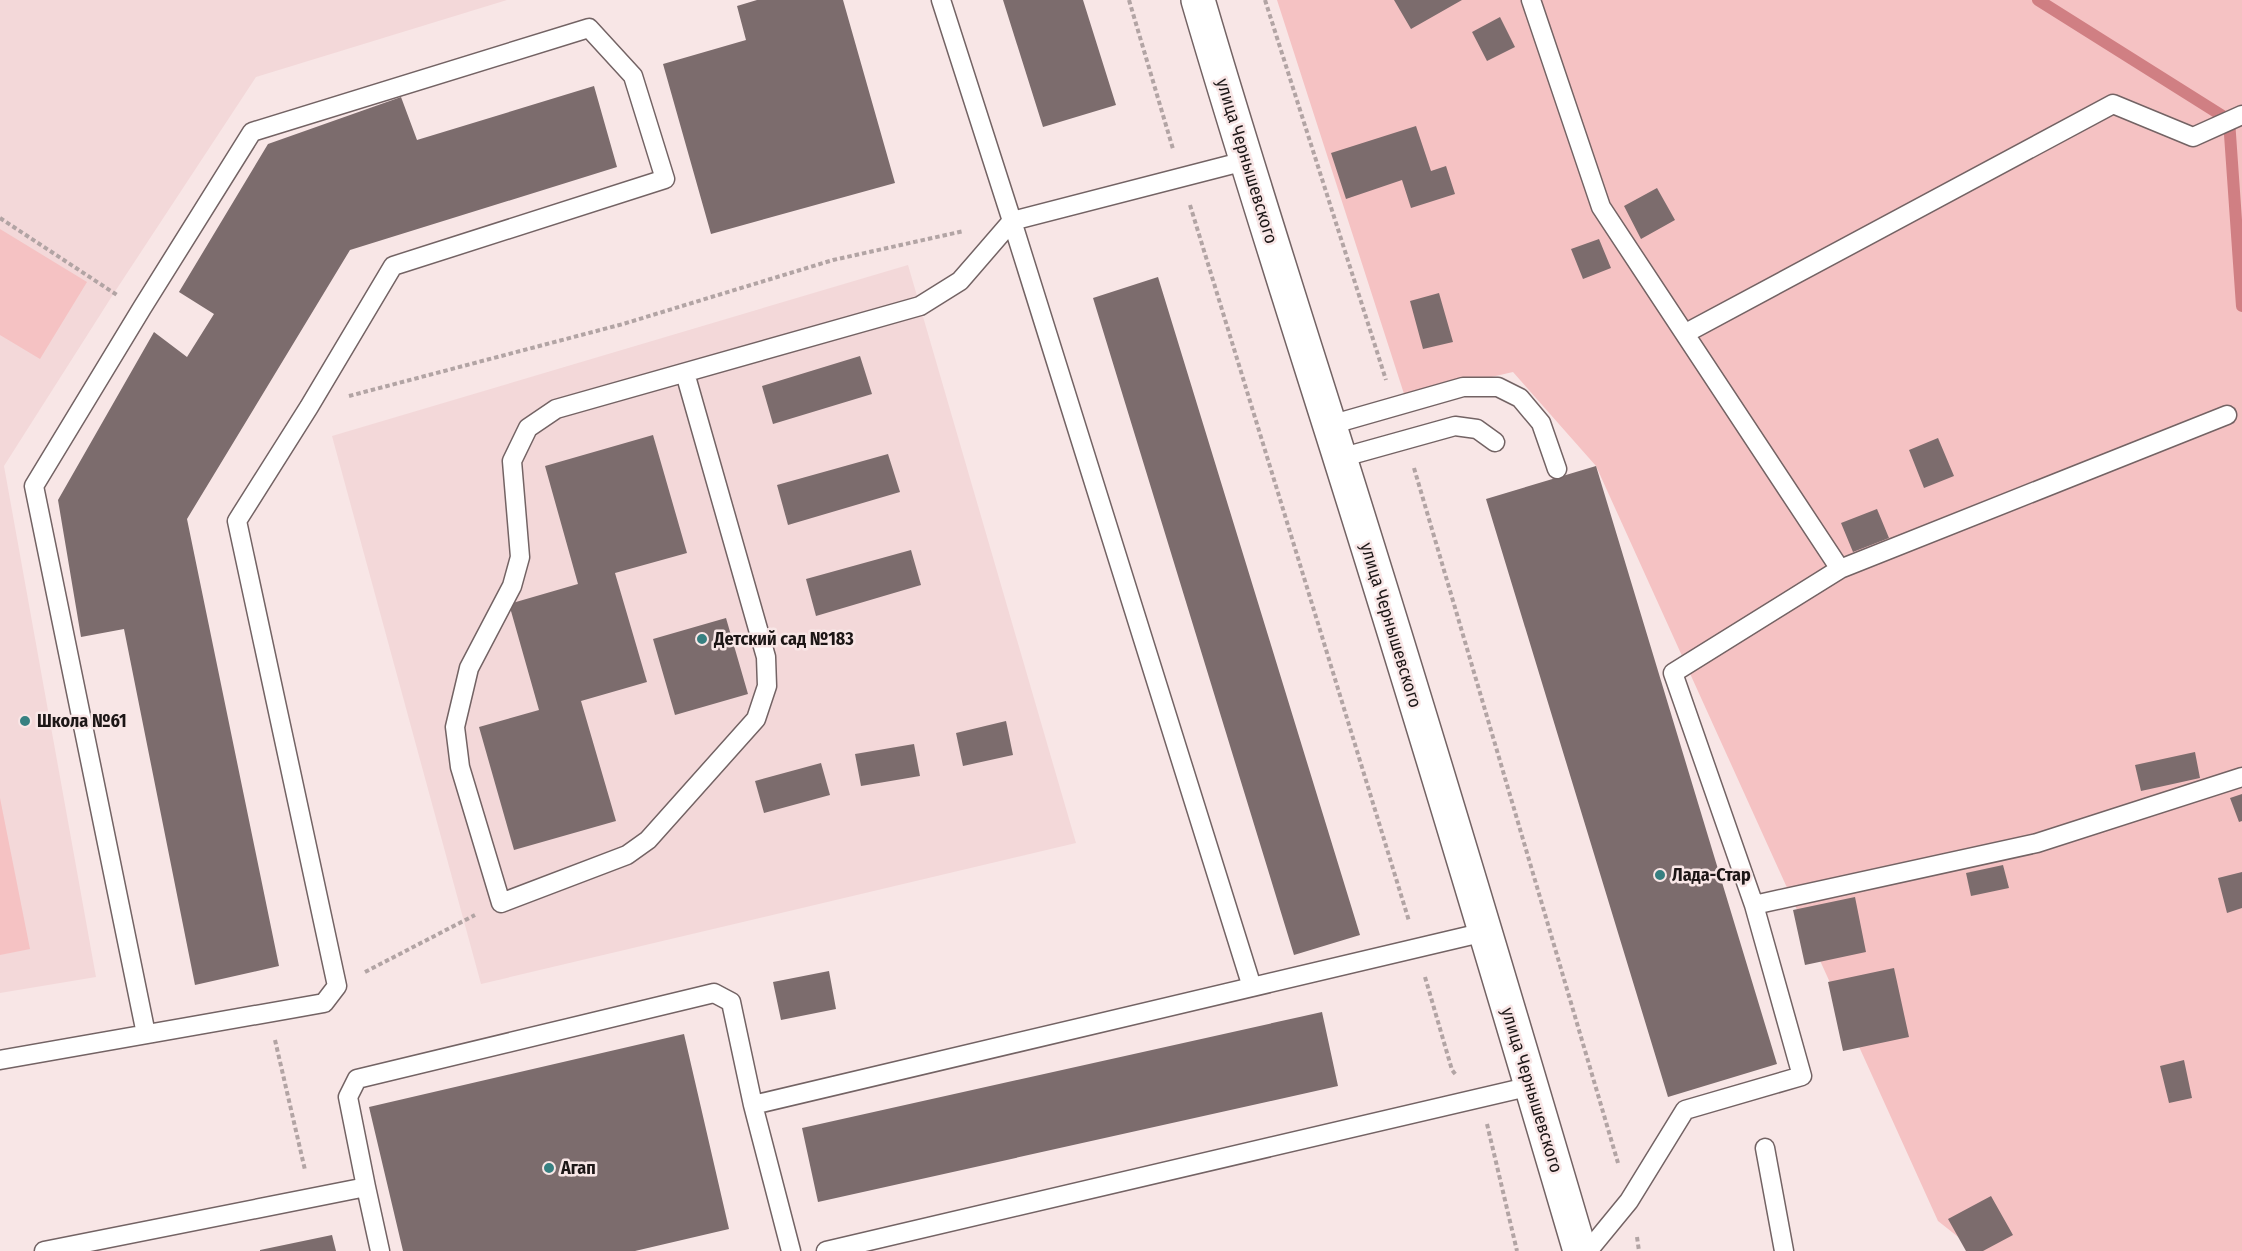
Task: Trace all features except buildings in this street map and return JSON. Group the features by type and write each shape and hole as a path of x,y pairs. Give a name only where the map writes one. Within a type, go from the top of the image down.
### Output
{"street":[{"name":"улица Чернышевского","path":"1198,0 1245,161 1330,425 1485,932 1580,1251"}],"lane":[{"path":"941,0 1251,987"},
{"path":"1531,0 1601,207 1840,568"},
{"path":"0,1060 324,1003 337,986 237,521 309,407 393,266 665,179 633,76 589,28 252,132 34,486 146,1034"},
{"path":"1686,333 2113,104 2193,137 2242,115"},
{"path":"685,373 766,657 767,686 756,719 648,840 627,855 501,903 460,767 455,727 469,668 512,586 520,557 512,461 528,428 556,409 920,306 960,281 1012,221 1245,161"},
{"path":"1330,425 1463,387 1498,387 1521,398 1541,423 1557,469"},
{"path":"1588,1251 1629,1201 1685,1110 1802,1076 1754,905 1672,673 1840,568 2227,416"},
{"path":"1340,458 1455,426 1477,429 1495,442"},
{"path":"1754,905 2037,843 2242,777"},
{"path":"753,1105 1485,932"},
{"path":"380,1251 348,1097 357,1078 714,993 731,1002 753,1105 791,1251"},
{"path":"826,1251 1531,1086"},
{"path":"1765,1148 1784,1251"},
{"path":"44,1251 366,1187"}],"path":[{"path":"1129,0 1452,1070 1489,1127 1517,1251"},
{"path":"1265,0 1394,406"},
{"path":"0,218 114,293 142,308"},
{"path":"309,407 623,324 833,260 1012,221"},
{"path":"1405,440 1506,775 1629,1201 1639,1251"},
{"path":"337,986 463,920 501,903"},
{"path":"269,1013 311,1198"}],"shaded area":[{"name":"Школа №61","path":"0,0 507,0 256,77 4,466 96,977 0,993"},
{"path":"1277,0 2242,0 2242,1251 1976,1251 1938,1221 1596,466 1513,372 1405,397"},
{"path":"0,229 87,282 40,359 0,335"},
{"name":"Детский сад №183","path":"908,265 1076,843 481,984 332,436"},
{"path":"0,798 30,949 0,955"}],"waterway":[{"path":"2038,0 2229,120 2242,306"}],"place":[{"name":"Детский сад №183","path":"702,639"},
{"name":"Школа №61","path":"25,721"},
{"name":"Лада-Стар","path":"1660,875"},
{"name":"Агап","path":"549,1168"}]}
